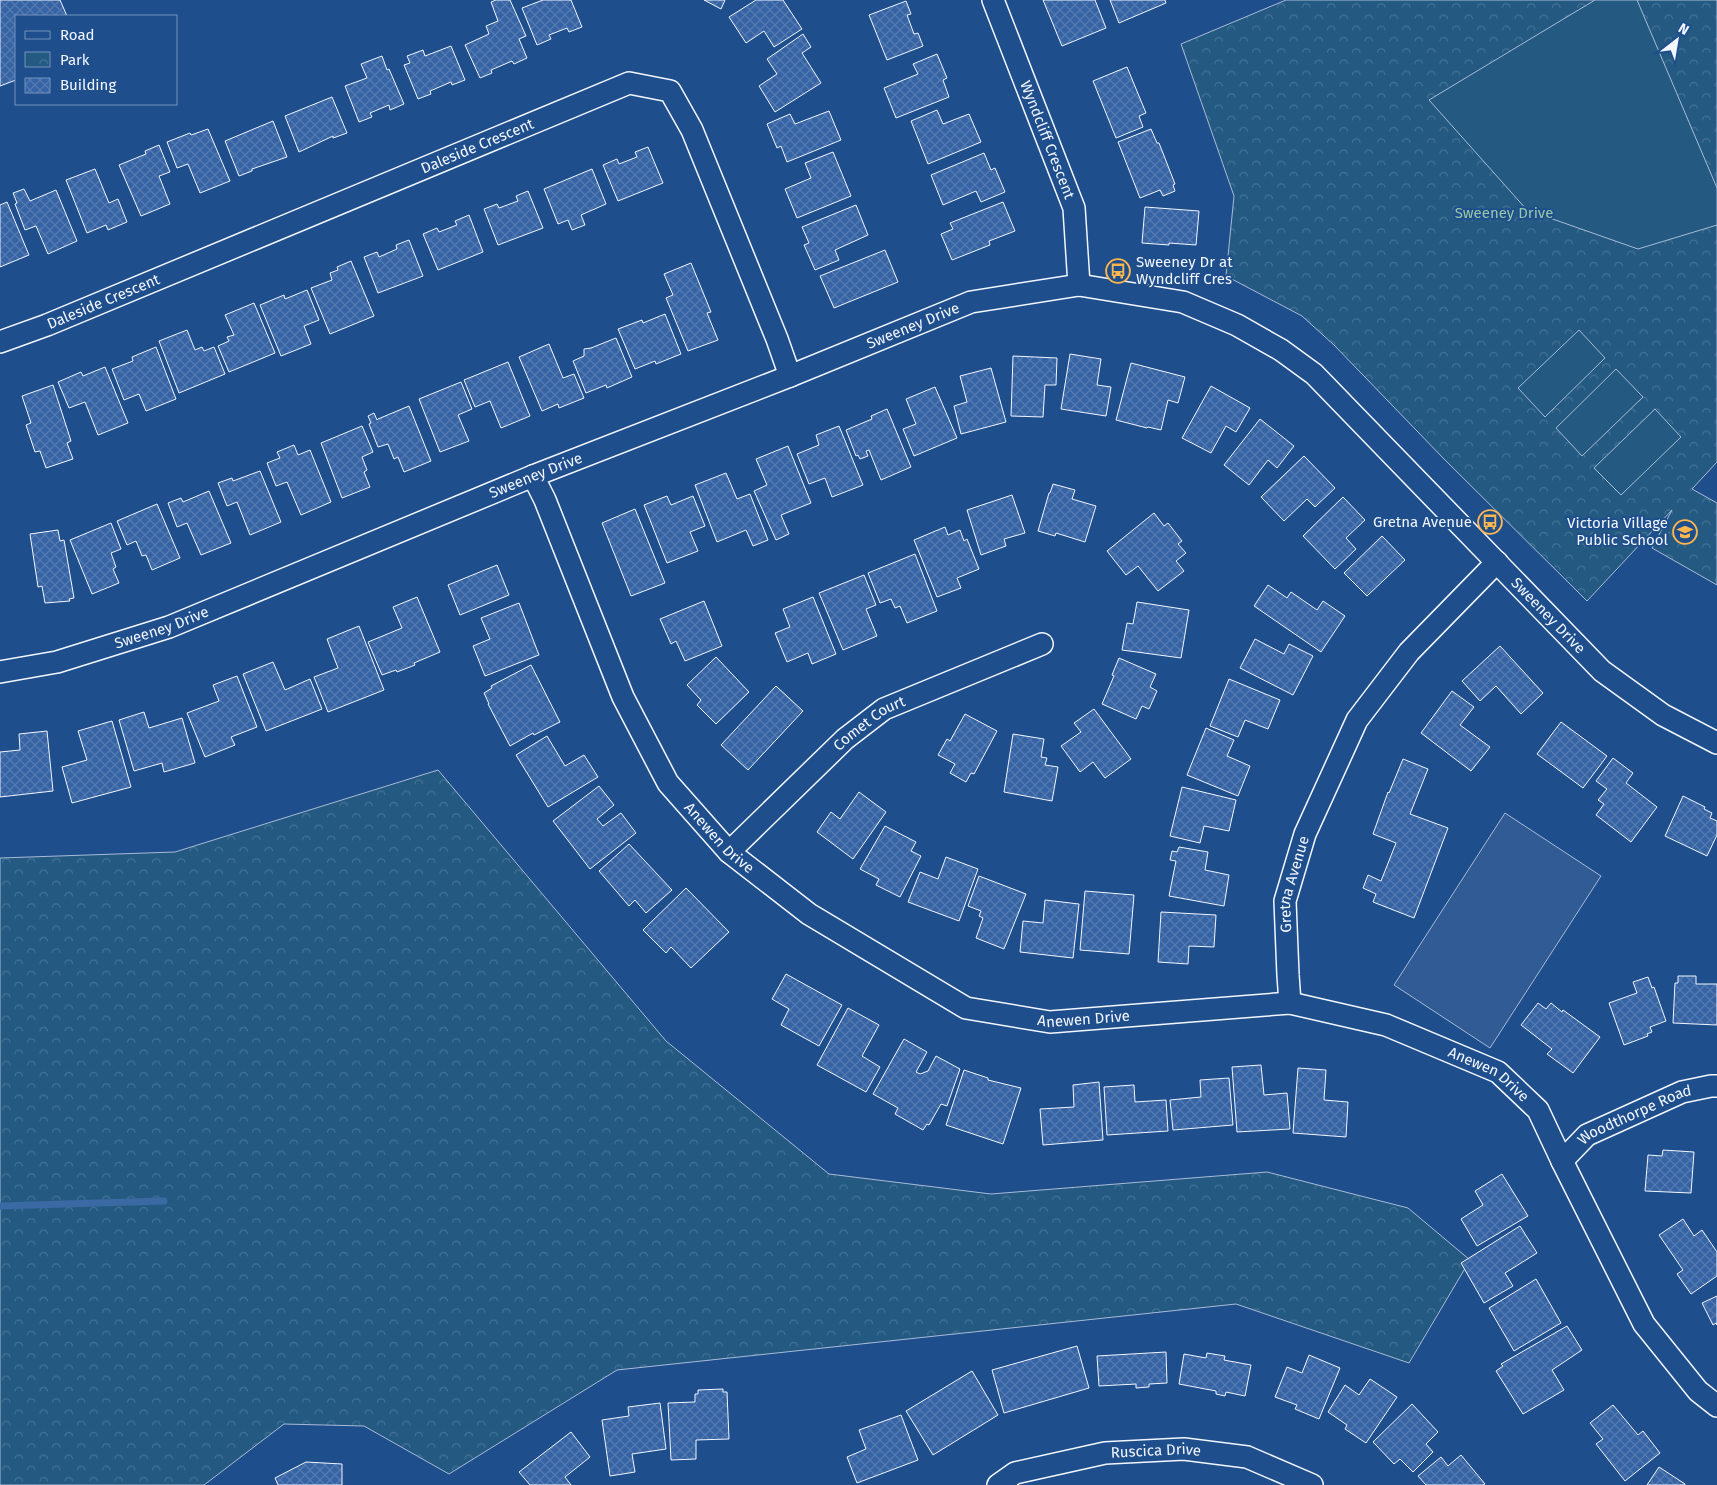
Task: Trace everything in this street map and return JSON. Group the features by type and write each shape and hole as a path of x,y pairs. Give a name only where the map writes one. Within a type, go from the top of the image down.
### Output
{"street":[{"name":"Wyndcliff Crescent","path":"993,0 1074,208 1079,285"},
{"name":"Daleside Crescent","path":"0,342 47,325 629,83 670,91 692,130 777,339 790,376"},
{"name":"Sweeney Drive","path":"0,672 57,662 169,627 534,476 790,376 971,302 1079,285 1183,302 1237,325 1281,350 1314,374 1602,671 1663,715 1717,743"},
{"name":"Anewen Drive","path":"534,476 622,697 668,783 729,852 809,914 966,1008 1050,1022 1290,1003 1386,1025 1436,1044 1498,1072 1538,1110 1562,1162 1644,1324 1698,1391 1717,1406"},
{"name":"Gretna Avenue","path":"1290,1003 1285,901 1305,834 1356,720 1409,652 1497,562"},
{"name":"Comet Court","path":"729,852 845,739 884,709 1042,644"},
{"name":"Woodthorpe Road","path":"1562,1162 1587,1135 1682,1092 1717,1086"},
{"name":"Ruscica Drive","path":"998,1485 1015,1473 1105,1453 1184,1449 1247,1457 1312,1485"}],"green space":[{"name":"Sweeney Drive","path":"1286,0 1717,0 1717,462 1692,489 1717,503 1717,585 1652,548 1672,510 1587,601 1444,459 1334,345 1302,316 1226,276 1234,196 1181,44"},
{"path":"1595,0 1637,0 1717,188 1717,225 1638,249 1527,210 1429,100"},
{"path":"1579,330 1605,358 1545,417 1518,388"},
{"path":"1616,369 1643,397 1582,456 1556,428"},
{"path":"1655,409 1681,437 1621,495 1594,468"},
{"path":"438,770 666,1041 829,1174 991,1194 1267,1172 1408,1208 1470,1260 1409,1363 1236,1304 617,1370 449,1474 364,1426 284,1424 204,1485 0,1485 0,858 175,852"}],"shaded area":[{"path":"1505,813 1601,876 1490,1048 1394,985"}],"building":[{"path":"0,0 60,0 67,15 15,15 15,80 0,86"},
{"path":"510,0 526,36 519,39 527,58 514,64 512,61 491,70 492,73 480,78 465,45 489,34 486,26 498,21 491,2"},
{"path":"543,0 571,0 582,27 569,32 567,28 549,35 551,39 537,45 522,8"},
{"path":"704,0 725,0 721,9"},
{"path":"756,0 783,0 802,29 774,47 764,31 746,43 729,17"},
{"path":"1043,0 1095,0 1106,28 1062,46"},
{"path":"1110,0 1165,0 1166,3 1119,23"},
{"path":"906,1 911,14 907,15 914,34 918,33 923,46 887,60 869,15"},
{"path":"803,34 811,47 802,53 821,83 775,112 759,86 777,74 767,59"},
{"path":"451,46 465,80 452,85 451,82 430,91 431,94 418,99 404,65 410,63 407,56 423,50 425,56"},
{"path":"937,54 947,78 943,80 949,97 896,118 884,88 918,74 913,64"},
{"path":"382,56 404,104 390,110 389,105 370,113 372,117 359,122 345,86 367,78 361,64"},
{"path":"1127,67 1146,113 1139,116 1143,127 1116,138 1093,81"},
{"path":"332,97 347,133 333,138 333,136 299,152 285,116"},
{"path":"937,110 943,124 969,114 981,142 928,164 911,121"},
{"path":"829,111 841,140 787,162 781,146 777,148 767,124 790,114 795,124"},
{"path":"273,121 287,157 252,169 252,171 239,176 225,141"},
{"path":"208,129 230,181 200,193 188,164 177,168 167,142 190,133 191,135"},
{"path":"1151,129 1157,143 1159,143 1175,184 1173,185 1175,191 1163,196 1160,190 1140,198 1118,142"},
{"path":"159,145 170,172 159,176 170,204 141,216 119,165 146,154 145,151"},
{"path":"648,147 663,183 618,201 603,165 617,159 619,164 637,157 635,152"},
{"path":"833,152 851,196 797,218 785,189 811,178 805,163"},
{"path":"984,153 991,170 995,168 1005,192 981,202 976,191 943,205 931,175"},
{"path":"95,169 109,203 118,199 127,222 108,230 106,225 87,233 66,180"},
{"path":"592,169 606,204 581,215 585,225 572,230 568,220 558,224 544,189"},
{"path":"24,189 30,201 56,190 77,241 48,254 36,226 25,230 15,204 17,203 13,193"},
{"path":"528,191 543,228 498,245 484,209 497,204 499,208 518,201 516,196"},
{"path":"7,202 29,255 0,267 0,205"},
{"path":"1003,202 1015,231 989,241 990,245 952,260 941,234 953,229 950,223"},
{"path":"856,205 868,235 835,250 839,260 815,270 804,245 809,243 802,227"},
{"path":"1145,207 1199,211 1196,245 1142,243"},
{"path":"469,215 483,252 438,270 423,234 437,228 439,232 457,225 455,221"},
{"path":"409,240 423,276 378,293 364,257 377,252 379,257 397,249 396,245"},
{"path":"885,250 898,282 834,308 820,276"},
{"path":"351,261 374,316 330,334 311,288 332,280 330,273 338,270 337,267"},
{"path":"691,263 711,312 707,313 718,340 688,351 666,298 673,295 664,274"},
{"path":"307,290 319,320 304,326 311,344 281,356 260,305 284,295 285,299"},
{"path":"254,303 275,353 229,372 218,346 229,341 227,337 234,335 225,315"},
{"path":"665,314 681,354 656,364 655,361 635,369 618,329 642,320 643,323"},
{"path":"187,330 195,350 202,347 204,351 214,347 225,374 179,393 159,341"},
{"path":"616,338 632,377 607,388 606,385 586,393 573,361 584,356 584,349"},
{"path":"549,344 563,378 574,374 584,398 559,408 558,404 542,411 519,357"},
{"path":"156,347 176,399 146,411 139,394 124,400 112,369 133,361 132,357"},
{"path":"1070,354 1101,359 1097,385 1111,387 1106,416 1061,409"},
{"path":"1013,356 1057,358 1056,385 1045,385 1043,417 1011,416"},
{"path":"508,362 530,416 501,428 490,401 475,407 464,380"},
{"path":"1131,363 1185,377 1178,403 1168,400 1161,430 1116,420"},
{"path":"105,367 128,423 98,435 85,402 69,408 58,382 81,372 83,376"},
{"path":"991,368 1006,422 961,434 954,406 967,402 960,376"},
{"path":"461,382 472,409 458,415 469,441 440,452 419,399"},
{"path":"53,385 71,441 67,443 73,459 46,468 40,451 35,452 26,425 31,423 22,396"},
{"path":"1211,386 1250,408 1236,432 1226,426 1211,453 1182,438"},
{"path":"935,387 957,438 914,456 903,429 916,424 906,399"},
{"path":"409,406 431,461 404,472 398,457 394,459 388,444 378,447 369,424 371,423 368,416 374,413 377,420"},
{"path":"887,409 911,467 881,480 869,450 866,451 868,456 860,459 858,455 856,456 846,430 872,419 871,416"},
{"path":"1260,419 1294,446 1277,468 1268,460 1249,485 1224,465"},
{"path":"362,426 373,452 362,457 367,470 364,472 370,487 342,498 321,443"},
{"path":"839,426 863,485 832,497 825,478 809,484 797,454 819,445 816,435"},
{"path":"294,445 298,455 310,450 331,502 301,515 287,482 276,486 267,463 280,458 277,452"},
{"path":"788,446 811,503 781,515 789,534 776,540 754,491 767,485 756,459"},
{"path":"1304,456 1335,488 1315,507 1307,499 1284,521 1261,497"},
{"path":"260,471 281,522 250,535 237,502 227,506 218,483 232,478 233,481"},
{"path":"726,473 737,499 750,494 768,540 753,546 746,530 717,542 695,485"},
{"path":"1053,484 1075,490 1072,499 1096,506 1085,542 1056,533 1055,536 1038,531"},
{"path":"209,491 231,543 201,555 187,523 177,527 168,503 181,498 183,502"},
{"path":"1012,495 1025,533 1004,539 1006,546 981,555 967,510"},
{"path":"667,496 671,505 693,496 705,526 690,532 698,551 667,563 644,505"},
{"path":"1343,497 1365,520 1346,538 1356,549 1335,569 1303,536"},
{"path":"157,504 180,558 152,570 146,555 142,556 136,541 127,545 117,521"},
{"path":"635,509 665,583 631,596 602,523"},
{"path":"1154,513 1164,526 1168,523 1182,541 1178,544 1186,553 1176,561 1184,571 1158,591 1138,566 1126,575 1107,551"},
{"path":"111,523 121,549 111,553 116,567 113,569 119,583 92,594 70,540"},
{"path":"945,527 948,535 960,530 964,541 967,539 979,569 957,578 961,588 937,597 914,540"},
{"path":"58,530 60,541 64,540 74,598 69,599 70,601 45,603 42,586 38,587 30,534"},
{"path":"1382,536 1405,560 1367,596 1344,573"},
{"path":"915,554 937,611 907,623 900,606 895,608 891,599 880,603 868,573"},
{"path":"497,565 509,595 460,615 448,585"},
{"path":"864,575 876,605 866,609 877,636 843,650 819,593"},
{"path":"1268,585 1287,598 1291,592 1317,610 1323,601 1345,616 1321,652 1254,606"},
{"path":"417,597 440,652 414,663 415,665 382,675 368,642 402,628 393,607"},
{"path":"813,597 836,654 812,664 808,653 787,662 775,633 790,627 783,609"},
{"path":"704,601 722,646 685,661 676,641 671,644 660,619"},
{"path":"1137,602 1189,610 1181,658 1122,650 1127,623 1133,624"},
{"path":"519,603 539,655 485,676 473,646 490,639 481,618"},
{"path":"359,626 384,690 328,712 314,677 338,668 327,639"},
{"path":"1255,639 1284,654 1289,644 1313,656 1293,695 1240,668"},
{"path":"1500,646 1543,693 1521,714 1496,686 1480,701 1462,681"},
{"path":"716,657 749,692 716,724 697,705 701,700 687,685"},
{"path":"1119,658 1156,674 1150,687 1157,691 1149,709 1142,706 1136,719 1102,704 1114,676 1112,675"},
{"path":"273,662 285,690 310,679 322,709 266,731 243,674"},
{"path":"531,665 560,722 534,735 533,733 510,746 484,693 492,688 491,686"},
{"path":"237,676 257,727 231,737 235,745 205,757 187,713 219,701 213,685"},
{"path":"1229,679 1280,700 1268,729 1245,720 1238,737 1210,726"},
{"path":"776,686 803,711 748,770 721,745"},
{"path":"1452,691 1474,707 1460,725 1490,747 1471,771 1421,733"},
{"path":"1094,709 1131,759 1105,778 1093,762 1080,772 1061,746 1081,732 1074,723"},
{"path":"144,712 149,728 182,718 195,763 164,772 162,763 134,771 119,720"},
{"path":"965,714 997,731 974,774 971,773 966,782 950,773 955,764 938,755 947,739 950,741"},
{"path":"112,721 131,787 72,803 62,767 87,760 78,731"},
{"path":"1561,722 1607,756 1583,788 1537,754"},
{"path":"1206,728 1234,740 1227,756 1250,766 1238,796 1187,775"},
{"path":"47,731 53,791 0,797 0,752 20,750 19,734"},
{"path":"1013,734 1044,739 1041,757 1047,758 1045,765 1058,767 1052,801 1004,792"},
{"path":"547,736 565,766 584,755 598,777 548,807 516,755"},
{"path":"1613,758 1633,773 1626,783 1657,807 1631,842 1596,815 1604,804 1598,800 1607,789 1596,781"},
{"path":"1403,759 1428,769 1410,814 1448,828 1414,918 1373,902 1376,894 1363,888 1368,875 1381,881 1396,843 1373,834 1388,792"},
{"path":"599,786 614,805 597,819 603,826 621,813 636,833 590,869 553,821"},
{"path":"1182,787 1236,800 1229,831 1204,826 1200,843 1170,836"},
{"path":"859,792 886,812 853,859 817,832 831,812 840,819"},
{"path":"1683,796 1705,807 1704,809 1712,813 1710,818 1717,821 1717,835 1707,856 1665,836"},
{"path":"885,826 916,842 911,851 921,856 900,897 876,885 879,879 860,869"},
{"path":"629,844 672,890 646,913 635,900 629,906 599,871"},
{"path":"1179,847 1208,852 1205,870 1229,875 1224,906 1169,896 1176,861 1170,860 1172,851 1177,852"},
{"path":"946,857 978,869 959,921 908,902 920,872 938,879"},
{"path":"979,876 1026,894 1004,949 976,938 983,918 979,916 981,911 968,906"},
{"path":"686,888 729,932 691,968 671,947 666,953 643,930"},
{"path":"1085,891 1134,895 1129,954 1080,950"},
{"path":"1045,900 1079,904 1073,958 1020,952 1023,921 1043,923"},
{"path":"1161,912 1216,915 1214,947 1189,946 1188,964 1158,962"},
{"path":"786,974 842,1005 819,1046 781,1025 789,1009 772,999"},
{"path":"1678,976 1696,976 1696,984 1717,984 1717,1025 1673,1023 1675,983 1678,983"},
{"path":"1648,977 1652,988 1654,987 1666,1021 1650,1027 1652,1032 1647,1034 1648,1036 1624,1045 1609,1003 1637,993 1633,982"},
{"path":"1538,1003 1546,1009 1551,1003 1600,1037 1573,1073 1547,1054 1552,1049 1521,1025"},
{"path":"848,1008 879,1025 862,1056 880,1067 866,1092 817,1065"},
{"path":"904,1039 927,1052 916,1072 920,1074 928,1071 936,1056 960,1069 947,1106 941,1104 929,1125 927,1124 923,1130 895,1114 898,1108 873,1094"},
{"path":"1261,1065 1264,1095 1287,1093 1290,1129 1237,1132 1232,1067"},
{"path":"1298,1068 1326,1070 1324,1100 1348,1102 1346,1137 1293,1133"},
{"path":"964,1070 988,1078 988,1080 1021,1088 1003,1144 946,1125"},
{"path":"1229,1078 1233,1125 1173,1130 1170,1100 1201,1097 1200,1080"},
{"path":"1099,1082 1103,1140 1043,1145 1040,1109 1074,1107 1073,1085"},
{"path":"1134,1085 1135,1102 1166,1100 1168,1131 1107,1135 1104,1087"},
{"path":"1663,1150 1694,1152 1691,1193 1645,1191 1648,1155 1662,1156"},
{"path":"1502,1174 1528,1216 1477,1246 1461,1219 1483,1205 1475,1191"},
{"path":"1683,1219 1694,1236 1702,1230 1717,1252 1717,1276 1691,1294 1677,1274 1683,1270 1659,1235"},
{"path":"1520,1226 1537,1253 1505,1273 1513,1286 1484,1303 1461,1263"},
{"path":"1536,1279 1561,1323 1514,1351 1489,1308"},
{"path":"1717,1296 1717,1325 1716,1323 1713,1325 1702,1303"},
{"path":"1567,1326 1582,1350 1552,1370 1564,1390 1523,1414 1496,1371 1503,1366 1501,1364"},
{"path":"1077,1346 1089,1388 1004,1413 992,1370"},
{"path":"1166,1352 1167,1383 1149,1384 1149,1387 1136,1388 1136,1384 1099,1386 1097,1356"},
{"path":"1207,1353 1225,1356 1224,1360 1251,1365 1245,1396 1226,1392 1225,1396 1216,1394 1216,1391 1179,1384 1184,1354 1206,1358"},
{"path":"1309,1355 1340,1368 1319,1419 1295,1409 1297,1405 1275,1397 1287,1367 1302,1373"},
{"path":"972,1371 998,1415 933,1455 906,1411"},
{"path":"1370,1379 1397,1397 1366,1443 1345,1429 1347,1425 1328,1412 1345,1385 1359,1395"},
{"path":"723,1389 723,1392 727,1392 729,1439 696,1440 696,1459 671,1460 668,1403 695,1402 695,1394 698,1394 698,1390"},
{"path":"660,1403 666,1449 632,1454 635,1472 610,1476 602,1420 629,1416 628,1407"},
{"path":"1412,1404 1438,1432 1426,1444 1433,1452 1413,1472 1400,1459 1394,1464 1373,1442"},
{"path":"1613,1405 1638,1435 1643,1431 1660,1453 1625,1481 1596,1444 1603,1439 1590,1423"},
{"path":"901,1415 918,1460 857,1483 847,1457 866,1449 859,1430"},
{"path":"571,1432 590,1457 565,1477 571,1485 530,1485 519,1472"},
{"path":"1461,1455 1485,1484 1426,1485 1418,1476 1441,1457 1448,1466"},
{"path":"306,1462 342,1464 342,1485 278,1485 275,1478"},
{"path":"1659,1467 1685,1484 1685,1485 1647,1485"}],"waterway":[{"path":"0,1206 164,1201"}],"place":[{"name":"Sweeney Dr at Wyndcliff Cres","path":"1118,271"},
{"name":"Gretna Avenue","path":"1490,522"},
{"name":"Victoria Village Public School","path":"1685,532"}]}
